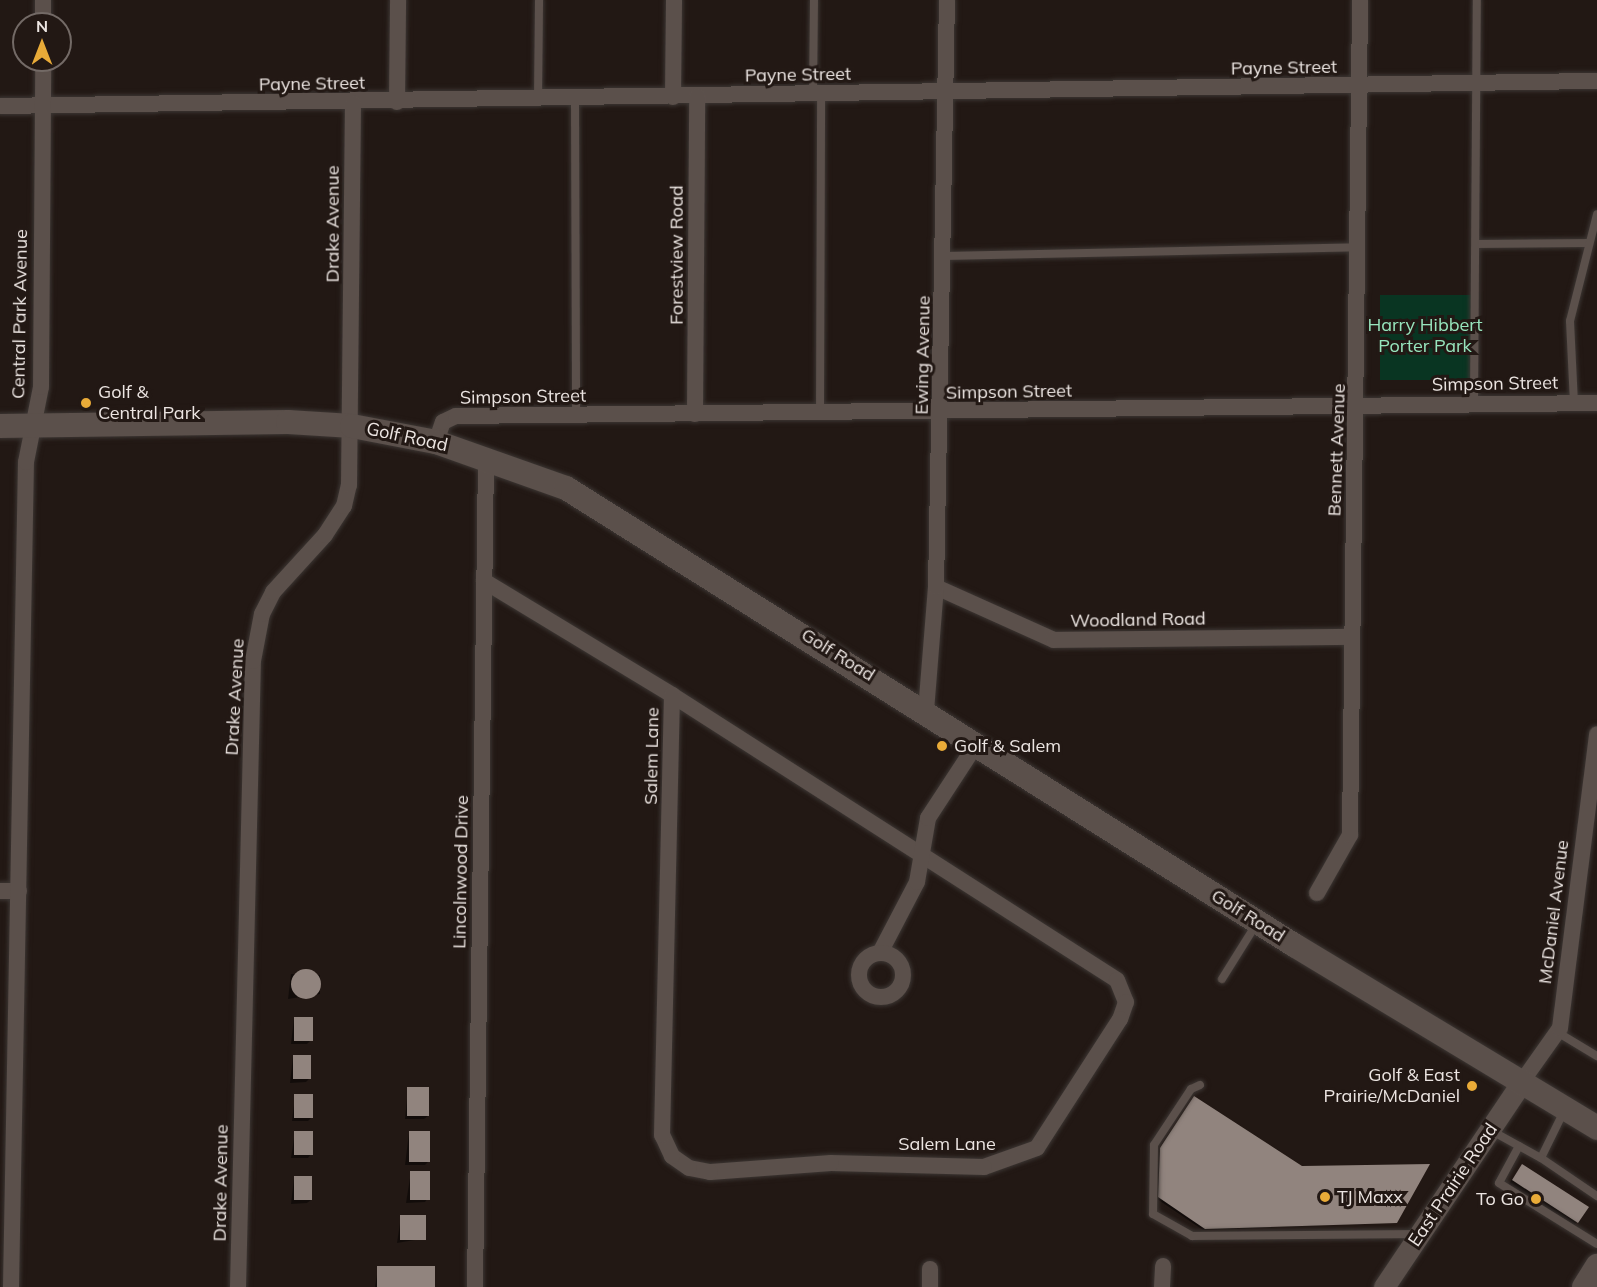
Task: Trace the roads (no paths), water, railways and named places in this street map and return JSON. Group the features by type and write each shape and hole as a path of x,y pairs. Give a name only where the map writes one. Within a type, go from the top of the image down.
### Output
{"main road":[{"name":"Golf Road","path":"0,426 352,426 436,442 486,457 599,505 1257,922 1597,1128"},
{"path":"1584,1287 1597,1266"}],"street":[{"path":"397,102 398,0"},
{"path":"673,97 674,0"},
{"name":"Ewing Avenue","path":"926,711 936,587 947,0"},
{"name":"Bennett Avenue","path":"1317,893 1350,835 1351,637 1359,405 1360,0"},
{"name":"Central Park Avenue","path":"11,1287 27,462 41,387 43,72"},
{"name":"Payne Street","path":"0,106 353,103 1597,81"},
{"name":"Forestview Road","path":"695,414 697,96"},
{"name":"Drake Avenue","path":"238,1287 255,649 273,592 344,506 352,426 353,103"},
{"name":"Simpson Street","path":"436,442 443,422 456,416 1597,403"},
{"name":"Lincolnwood Drive","path":"476,1287 486,457"},
{"name":"Salem Lane","path":"484,581 672,695 923,856 1122,988 1125,1002 1120,1019 1048,1134 1026,1155 984,1167 831,1163 710,1172 679,1163 662,1135 672,695"},
{"name":"Woodland Road","path":"936,587 1054,640 1351,637"},
{"name":"McDaniel Avenue","path":"1521,1083 1557,1032 1597,734"},
{"path":"882,949 912,894 923,856 928,818 977,743"},
{"path":"0,891 18,891"},
{"name":"East Prairie Road","path":"1384,1287 1521,1083"},
{"path":"1162,1287 1163,1266"},
{"path":"930,1269 930,1287"}],"lane":[{"path":"538,99 539,0"},
{"path":"814,0 820,413"},
{"path":"1474,404 1477,0"},
{"path":"575,99 576,415"},
{"path":"1574,403 1570,321 1597,214"},
{"path":"1476,244 1589,243"},
{"path":"944,256 1359,248"},
{"path":"1222,979 1257,922"},
{"path":"1557,1032 1597,1056"},
{"path":"1200,1085 1191,1089 1154,1145 1153,1214 1192,1236 1420,1234"},
{"path":"1541,1158 1565,1110"},
{"path":"1490,1130 1541,1158 1597,1196"},
{"path":"1519,1146 1499,1183 1597,1244"}],"place":[{"name":"Golf & Central Park","path":"86,403"},
{"name":"Golf & Salem","path":"942,746"},
{"name":"Golf & East Prairie/McDaniel","path":"1472,1086"},
{"name":"TJ Maxx","path":"1325,1197"},
{"name":"To Go","path":"1536,1199"}],"park label":[{"name":"Harry Hibbert Porter Park","path":"1425,336"}]}
